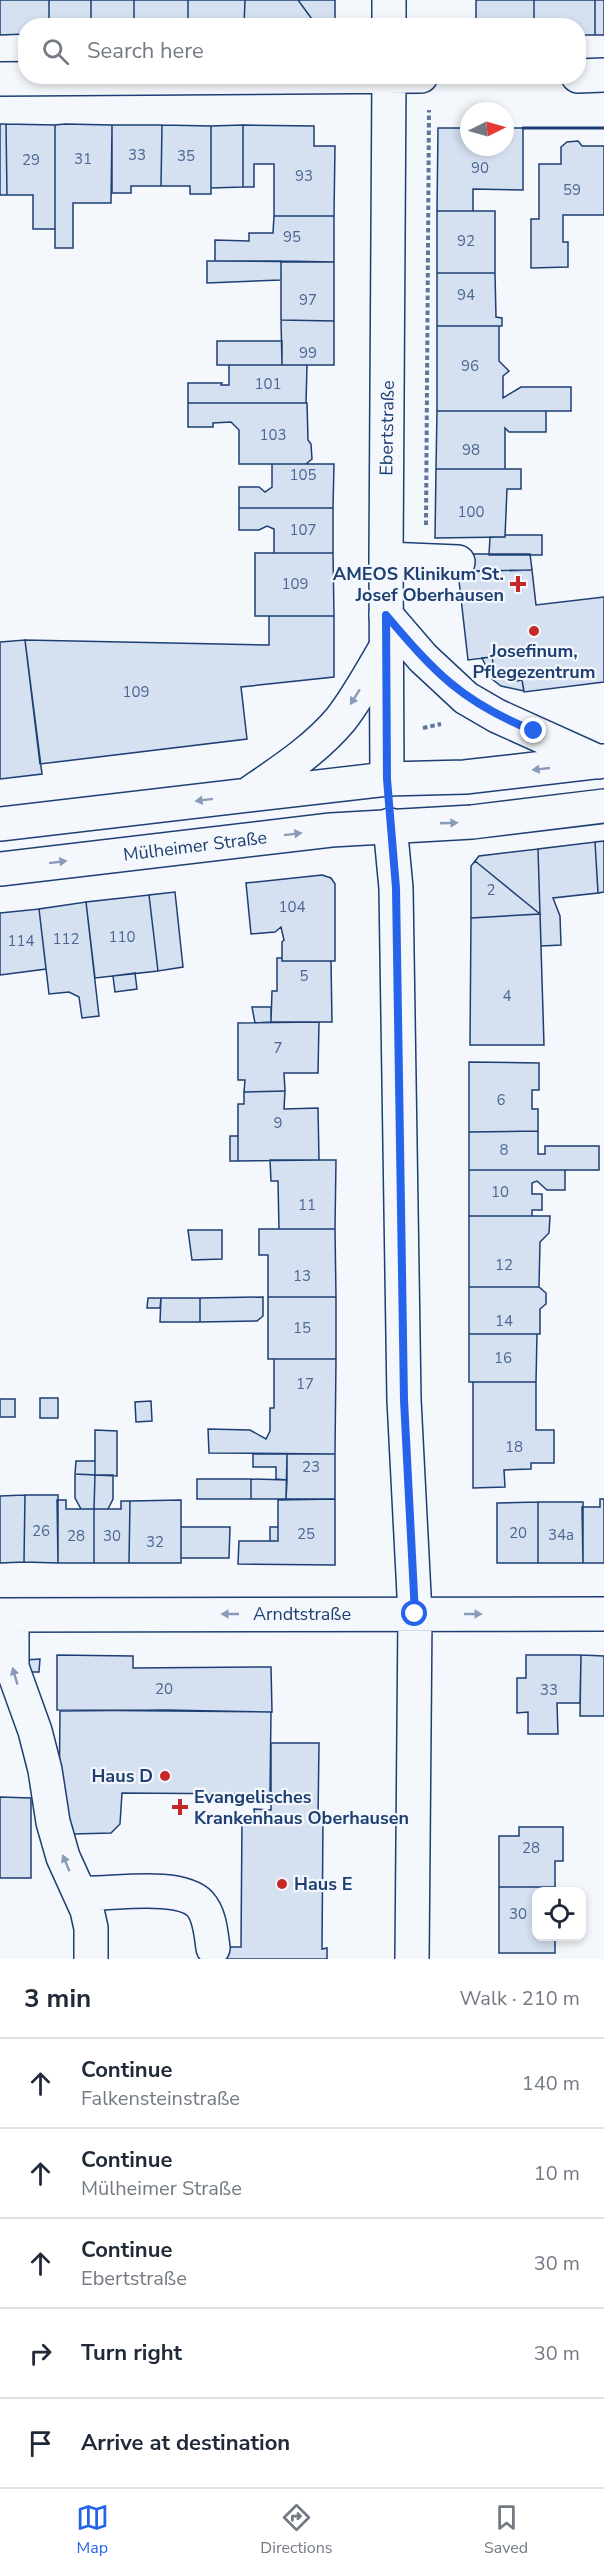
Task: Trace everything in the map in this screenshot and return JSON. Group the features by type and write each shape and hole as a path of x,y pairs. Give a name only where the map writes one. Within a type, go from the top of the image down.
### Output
{"street":[{"path":"389,0 389,18"},
{"path":"586,75 604,75"},
{"path":"0,80 18,80"},
{"name":"Ebertstraße","path":"387,779 389,84"},
{"path":"386,559 458,562"},
{"path":"386,615 423,658 466,698 497,716 601,761"},
{"path":"248,795 295,762 329,731 351,704 386,647"},
{"path":"0,824 387,779 465,777 601,761"},
{"path":"387,779 396,888 404,1388 415,1614 412,1959"},
{"name":"Mülheimer Straße","path":"0,869 390,825 472,822 604,806"},
{"name":"Arndtstraße","path":"6,1615 604,1614"},
{"path":"6,1615 12,1667 35,1731 45,1770 53,1822 63,1857 87,1910 91,1928 91,1959"},
{"path":"80,1893 166,1892 186,1895 200,1903 207,1915 213,1948"}],"path":[{"path":"426,88 426,561"}],"building":[{"path":"0,0 49,0 49,18 18,18 18,34 0,35"},
{"path":"49,0 91,0 91,18 49,18"},
{"path":"91,0 134,0 134,18 91,18"},
{"path":"134,0 188,0 188,18 134,18"},
{"path":"188,0 245,0 244,18 188,18"},
{"path":"245,0 298,0 311,18 244,18"},
{"path":"298,0 335,0 335,18 311,18"},
{"path":"476,0 534,0 534,18 476,18"},
{"path":"534,0 595,0 595,35 586,35 586,18 534,18"},
{"path":"595,0 604,0 604,35 595,35"},
{"path":"0,124 6,124 7,195 0,195"},
{"path":"6,124 55,125 55,229 33,229 33,195 7,195"},
{"path":"55,125 112,125 111,203 73,203 73,248 55,248"},
{"path":"112,125 162,125 161,186 131,186 131,193 112,193"},
{"path":"162,125 211,126 211,194 190,194 190,186 161,186"},
{"path":"243,125 314,126 314,146 335,146 334,216 274,216 274,164 254,164 254,187 243,187"},
{"path":"243,125 243,187 211,188 211,126"},
{"path":"438,128 460,128 460,156 514,156 514,128 523,128 523,190 473,189 473,211 437,211"},
{"path":"578,141 582,146 604,146 604,215 563,215 563,242 568,242 568,267 531,268 531,219 539,219 539,164 561,164 561,147 567,142"},
{"path":"437,211 495,211 495,273 437,273"},
{"path":"274,216 334,216 334,262 215,261 215,240 249,241 249,233 273,233"},
{"path":"207,261 281,261 281,280 207,283"},
{"path":"281,261 334,262 334,321 281,320"},
{"path":"437,273 495,273 496,317 502,318 502,326 437,326"},
{"path":"281,320 334,321 334,365 282,365"},
{"path":"437,326 499,326 499,361 509,371 503,376 503,398 521,387 571,387 571,411 437,411"},
{"path":"217,341 282,341 282,365 217,365"},
{"path":"229,365 307,365 306,403 188,403 188,383 229,385"},
{"path":"188,403 307,403 308,440 311,444 312,459 306,464 239,464 239,430 231,422 213,423 213,427 188,427"},
{"path":"437,411 546,411 546,432 509,432 505,428 505,469 436,469"},
{"path":"272,464 334,464 333,508 239,508 239,487 259,487 265,492 272,487"},
{"path":"436,469 521,469 521,489 507,489 505,537 435,538"},
{"path":"239,508 333,508 333,553 274,553 274,529 267,526 259,530 239,530"},
{"path":"505,535 542,535 542,555 489,555 490,537 505,537"},
{"path":"255,553 333,553 334,616 255,616"},
{"path":"457,554 530,554 532,570 459,571"},
{"name":"Josefinum, Pflegezentrum","path":"532,570 536,605 604,597 604,682 524,692 522,680 511,682 494,669 492,657 468,660 458,572"},
{"path":"269,616 334,616 334,677 241,687 247,739 40,764 25,640 269,645"},
{"path":"25,640 42,774 0,779 0,642"},
{"path":"492,657 494,669 511,682 522,680 524,691 501,686 492,679 482,658"},
{"path":"604,841 604,892 598,893 595,842"},
{"path":"595,842 598,893 553,898 560,916 561,945 541,946 538,849"},
{"path":"538,849 540,914 475,861 479,856"},
{"path":"475,861 540,914 471,918 471,866"},
{"path":"322,875 331,878 335,884 335,961 282,961 282,942 284,940 281,927 275,932 251,934 246,883"},
{"path":"175,892 183,967 158,971 149,895"},
{"path":"149,895 158,971 95,978 86,902"},
{"path":"86,902 99,1016 82,1018 79,997 69,992 49,994 39,909"},
{"path":"39,909 46,969 0,975 0,913"},
{"path":"540,914 544,1045 470,1045 471,918"},
{"path":"277,958 282,958 282,961 331,961 332,1022 271,1022 272,991 277,991"},
{"path":"135,973 137,989 115,992 113,976"},
{"path":"252,1007 271,1007 271,1022 255,1023"},
{"path":"319,1022 318,1073 284,1073 285,1091 244,1092 245,1080 238,1080 238,1023"},
{"path":"469,1062 539,1063 539,1090 532,1090 532,1109 538,1109 538,1131 469,1132"},
{"path":"285,1091 284,1109 318,1108 319,1160 238,1161 238,1104 244,1104 244,1092"},
{"path":"538,1131 538,1154 545,1154 545,1146 599,1146 599,1170 469,1170 469,1132"},
{"path":"230,1136 238,1136 238,1161 230,1161"},
{"path":"270,1160 336,1160 335,1229 279,1229 278,1181 271,1181"},
{"path":"469,1170 565,1170 565,1190 547,1190 537,1181 532,1183 532,1194 542,1194 542,1210 532,1210 532,1216 469,1216"},
{"path":"469,1216 550,1216 549,1233 540,1242 539,1287 469,1287"},
{"path":"259,1229 335,1229 336,1297 268,1297 268,1255 259,1255"},
{"path":"188,1230 222,1230 222,1259 192,1260"},
{"path":"469,1287 539,1287 546,1293 546,1304 540,1309 540,1334 469,1334"},
{"path":"263,1297 263,1316 257,1321 200,1322 200,1298"},
{"path":"268,1297 336,1297 336,1359 268,1359"},
{"path":"148,1298 161,1298 160,1308 147,1308"},
{"path":"161,1298 200,1298 200,1322 160,1322"},
{"path":"469,1334 537,1334 536,1382 469,1382"},
{"path":"274,1359 336,1359 335,1454 209,1453 208,1429 250,1430 266,1439 270,1431 270,1408 274,1408"},
{"path":"473,1382 536,1382 536,1430 554,1430 554,1463 531,1463 531,1469 504,1470 505,1487 473,1488"},
{"path":"40,1398 58,1398 58,1418 40,1418"},
{"path":"0,1399 15,1399 15,1417 0,1417"},
{"path":"151,1401 152,1421 136,1422 135,1402"},
{"path":"95,1430 117,1431 117,1476 95,1475"},
{"path":"253,1454 287,1454 287,1480 276,1479 276,1467 253,1467"},
{"path":"287,1454 335,1454 335,1499 286,1499"},
{"path":"76,1461 95,1461 95,1475 75,1474"},
{"path":"75,1474 95,1475 94,1509 81,1509 75,1498"},
{"path":"95,1475 113,1475 113,1499 108,1509 94,1509"},
{"path":"197,1479 251,1479 251,1499 197,1499"},
{"path":"251,1479 287,1480 286,1499 251,1499"},
{"path":"25,1495 24,1562 0,1563 0,1496"},
{"path":"25,1495 58,1495 58,1563 24,1562"},
{"path":"335,1499 335,1565 238,1564 239,1541 278,1541 278,1500"},
{"path":"600,1499 604,1499 604,1563 583,1563 582,1507 600,1507"},
{"path":"57,1500 66,1500 66,1509 94,1509 94,1563 58,1563"},
{"path":"181,1500 181,1563 129,1563 130,1501"},
{"path":"121,1501 130,1501 129,1563 94,1563 94,1509 121,1509"},
{"path":"538,1502 538,1563 497,1563 497,1503"},
{"path":"538,1502 583,1502 583,1563 538,1563"},
{"path":"181,1527 230,1527 229,1558 181,1558"},
{"path":"270,1527 278,1527 278,1541 270,1541"},
{"path":"57,1655 133,1656 133,1668 271,1667 272,1712 57,1710"},
{"path":"526,1655 581,1655 580,1703 557,1703 558,1734 528,1734 528,1712 517,1713 517,1678 526,1678"},
{"path":"581,1655 604,1656 604,1716 580,1716"},
{"path":"40,1659 39,1672 24,1672 24,1660"},
{"name":"Haus D","path":"60,1711 271,1712 270,1794 122,1793 120,1824 111,1833 73,1834 59,1807"},
{"name":"Haus E","path":"271,1743 319,1743 318,1820 323,1820 322,1949 327,1948 327,1959 226,1959 227,1947 241,1947 242,1820 255,1820 254,1809 271,1810"},
{"path":"0,1797 31,1798 31,1878 0,1878"},
{"path":"519,1827 563,1827 563,1861 555,1861 555,1887 499,1887 499,1836 519,1836"},
{"path":"499,1887 532,1887 532,1941 555,1941 555,1953 499,1953"}],"wall":[{"path":"523,128 604,128"}],"place":[{"name":"AMEOS Klinikum St. Josef Oberhausen","path":"518,584"},
{"name":"Josefinum, Pflegezentrum","path":"534,631"},
{"name":"Haus D","path":"165,1776"},
{"name":"Evangelisches Krankenhaus Oberhausen","path":"180,1807"},
{"name":"Haus E","path":"282,1884"}],"route":[{"path":"415,1614 404,1400 396,888 387,779 386,615 423,658 466,698 497,716 534,731"}]}
